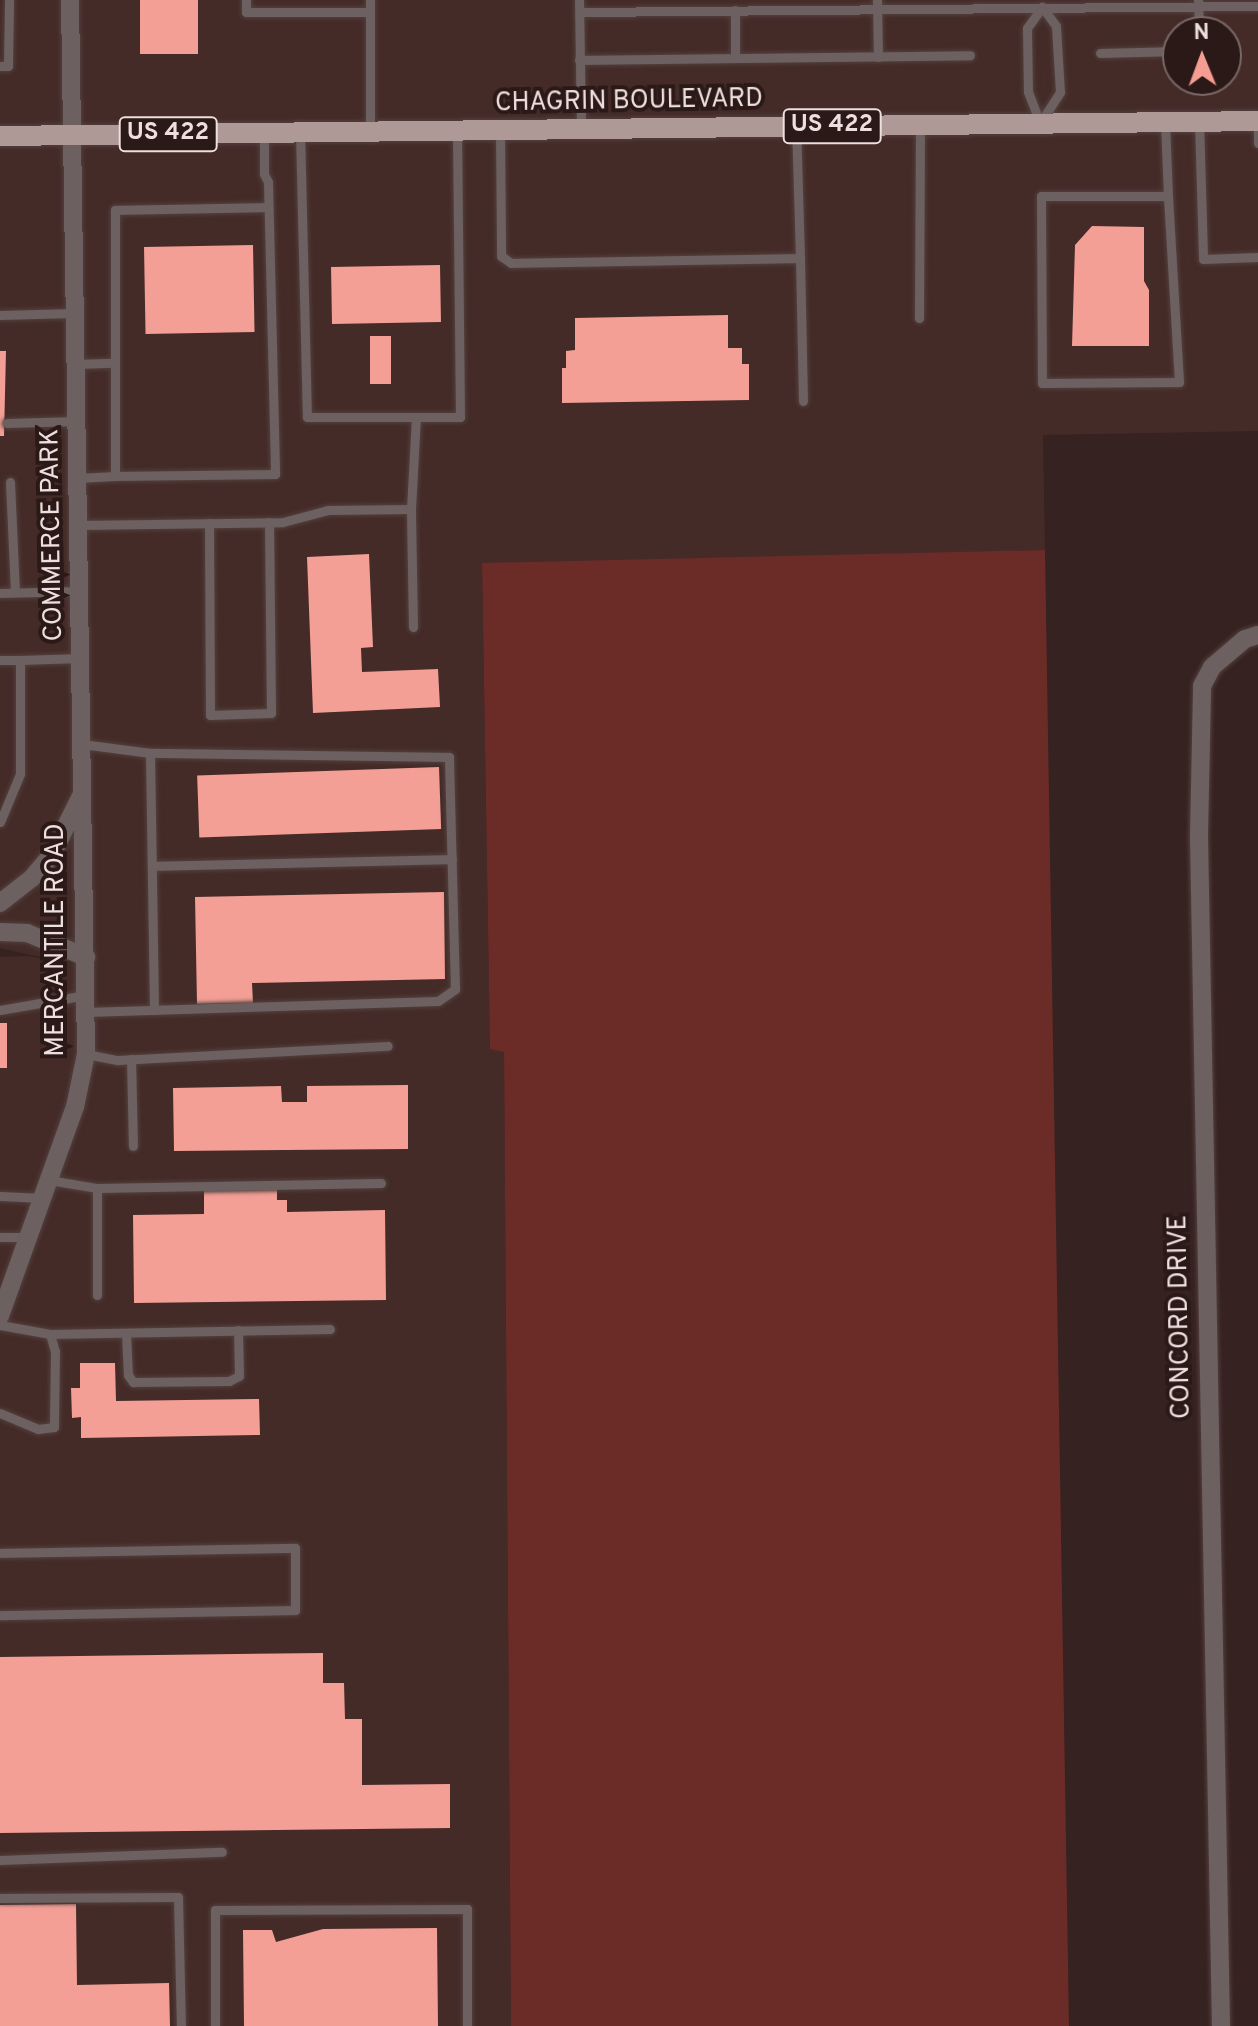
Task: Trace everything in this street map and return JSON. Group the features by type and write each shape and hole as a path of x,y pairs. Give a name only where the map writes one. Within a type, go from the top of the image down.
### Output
{"main road":[{"name":"CHAGRIN BOULEVARD","path":"0,136 1165,122 1255,118"}],"street":[{"name":"COMMERCE PARK","path":"0,903 32,878 52,854 83,790 70,0"},
{"name":"CONCORD DRIVE","path":"1221,2026 1199,835 1202,686 1212,667 1245,639 1258,635"},
{"name":"MERCANTILE ROAD","path":"0,1316 75,1107 86,1054 83,790"},
{"path":"0,932 27,933 86,957"}],"lane":[{"path":"0,66 8,66 9,0"},
{"path":"246,0 246,12 368,12"},
{"path":"370,0 370,131"},
{"path":"579,0 581,130"},
{"path":"580,12 1023,3 1050,16 1056,26 1060,92 1040,123"},
{"path":"877,4 878,57"},
{"path":"1050,16 1063,4"},
{"path":"1040,123 1028,92 1027,28 1039,11 1063,4 1258,6"},
{"path":"735,10 735,58"},
{"path":"1100,53 1162,51"},
{"path":"579,60 970,55"},
{"path":"1255,118 1258,143"},
{"path":"1199,121 1203,259 1258,257"},
{"path":"1165,122 1179,382 1042,383 1041,196 1168,196"},
{"path":"919,318 920,125"},
{"path":"796,126 803,401"},
{"path":"500,129 501,256 511,263 800,258"},
{"path":"300,132 307,417 460,417 457,130"},
{"path":"78,478 275,474 264,133"},
{"path":"115,476 115,210 268,207"},
{"path":"0,315 74,313"},
{"path":"76,364 113,363"},
{"path":"413,627 411,509 416,417"},
{"path":"7,423 77,421"},
{"path":"10,482 15,592"},
{"path":"78,525 283,522 328,510 411,509"},
{"path":"209,523 210,715 225,715 271,713 269,522"},
{"path":"0,593 80,591"},
{"path":"0,660 81,658"},
{"path":"0,822 20,774 20,660"},
{"path":"0,1010 86,1004 154,1010 438,1001 455,989 449,757 150,753 82,744"},
{"path":"150,753 154,1010"},
{"path":"152,866 452,859"},
{"path":"86,1054 131,1059 388,1046"},
{"path":"131,1059 133,1146"},
{"path":"0,1196 46,1189 381,1183"},
{"path":"97,1188 97,1295"},
{"path":"0,1237 28,1237"},
{"path":"0,1325 50,1334 330,1329"},
{"path":"126,1333 128,1375 133,1382 229,1381 239,1376 238,1330"},
{"path":"0,1413 38,1429 54,1427 55,1351 50,1334"},
{"path":"0,1553 295,1548 295,1610 0,1615"},
{"path":"0,1860 222,1852"},
{"path":"0,1898 178,1897 181,2026"},
{"path":"215,2026 215,1910 467,1909 467,2026"}],"shaded area":[{"path":"0,0 1258,0 1258,431 1043,435 1045,550 482,564 490,1048 504,1052 511,2026 0,2026 0,957 28,956 97,969 86,957 49,959 0,948"},
{"path":"1045,550 1069,2026 511,2026 504,1052 490,1049 482,563"}],"building":[{"path":"140,0 198,0 198,54 140,54"},
{"path":"1092,226 1144,227 1149,346 1072,346 1075,245"},
{"path":"253,245 255,332 146,334 144,247"},
{"path":"440,265 441,322 332,324 331,267"},
{"path":"728,315 728,348 742,348 742,364 749,364 749,400 562,403 562,368 566,368 566,351 575,350 575,318"},
{"path":"370,336 391,336 391,384 370,384"},
{"path":"0,351 6,351 4,436 0,436"},
{"path":"369,554 373,647 361,648 362,672 438,669 440,707 313,713 307,557"},
{"path":"439,767 441,829 199,837 197,775"},
{"path":"444,892 445,979 252,983 253,1003 197,1004 195,897"},
{"path":"0,1023 7,1023 7,1068 0,1068"},
{"path":"408,1085 408,1149 174,1151 173,1088 281,1086 282,1102 307,1102 307,1086"},
{"path":"277,1189 277,1200 287,1200 287,1212 385,1210 386,1300 134,1303 133,1215 204,1214 204,1190"},
{"path":"80,1363 115,1363 116,1401 259,1399 260,1435 81,1438 81,1417 72,1418 71,1388 80,1388"},
{"path":"323,1653 323,1683 344,1683 345,1719 362,1719 362,1785 450,1784 450,1828 0,1833 0,1657"},
{"path":"76,1904 77,1985 169,1983 170,2026 0,2026 0,1905"},
{"path":"437,1928 438,2026 244,2026 243,1930 272,1930 276,1942 323,1929"}]}
